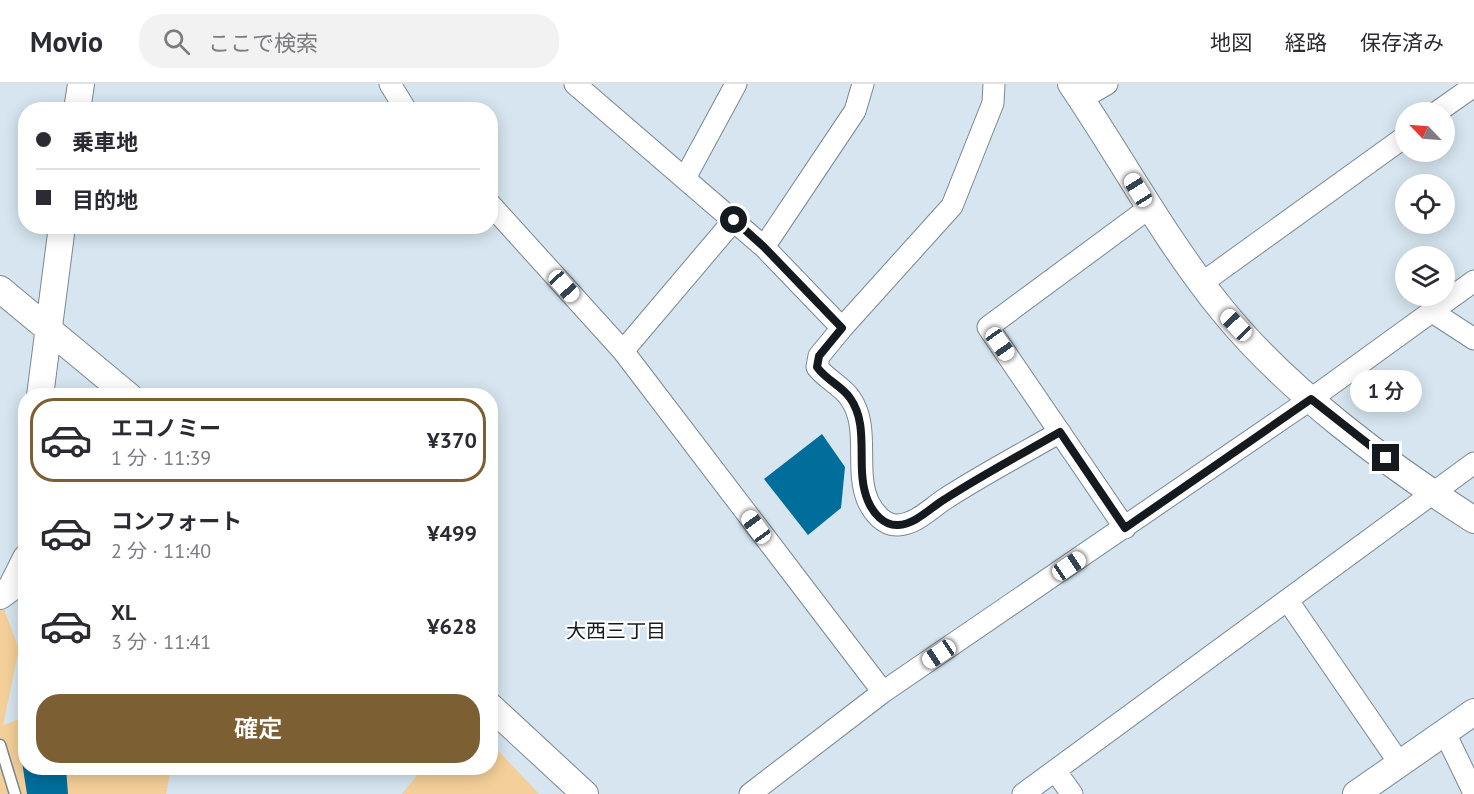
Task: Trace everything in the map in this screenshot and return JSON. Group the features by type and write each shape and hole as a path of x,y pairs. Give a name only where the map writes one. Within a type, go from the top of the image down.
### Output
{"street":[{"path":"78,102 81,84"},
{"path":"390,84 401,102"},
{"path":"575,84 598,93 685,178 764,247 842,328"},
{"path":"685,178 736,84"},
{"path":"764,247 855,111 863,84"},
{"path":"994,84 993,103 952,206 842,328 819,356 817,367 826,379 850,398 860,423 863,480 868,501 880,519 895,525 911,523 945,499 1060,432"},
{"path":"1107,84 1076,91 1149,208 1224,312 1311,399 1433,494 1474,520"},
{"path":"1451,102 1474,86"},
{"path":"1202,283 1395,143"},
{"path":"1125,528 988,327 1149,208"},
{"path":"498,213 622,351 883,692"},
{"path":"622,351 734,220"},
{"path":"41,388 61,234"},
{"path":"750,794 883,692 1311,399 1474,281"},
{"path":"0,289 120,388"},
{"path":"1431,311 1474,339"},
{"path":"1023,794 1474,463"},
{"path":"0,596 11,588 18,574"},
{"path":"1288,601 1400,764"},
{"path":"1356,794 1474,712"},
{"path":"498,713 585,794"},
{"path":"1445,733 1473,786"},
{"path":"1056,772 1072,794"}],"lane":[{"path":"0,745 15,794"}],"shaded area":[{"path":"3,606 18,646 3,725 18,720 18,775 170,775 166,794 0,794 0,608"},
{"path":"498,750 539,794 402,794 417,775 498,775"}],"building":[{"path":"822,434 845,467 841,508 808,535 764,479"},
{"path":"24,775 67,775 68,794 27,794"}],"district":[{"name":"大西三丁目","path":"616,631"}],"route":[{"path":"734,220 764,247 842,328 819,356 817,367 826,379 850,398 860,423 863,480 868,501 880,519 895,525 911,523 945,499 1060,432 1125,528 1311,399 1386,458"}]}
